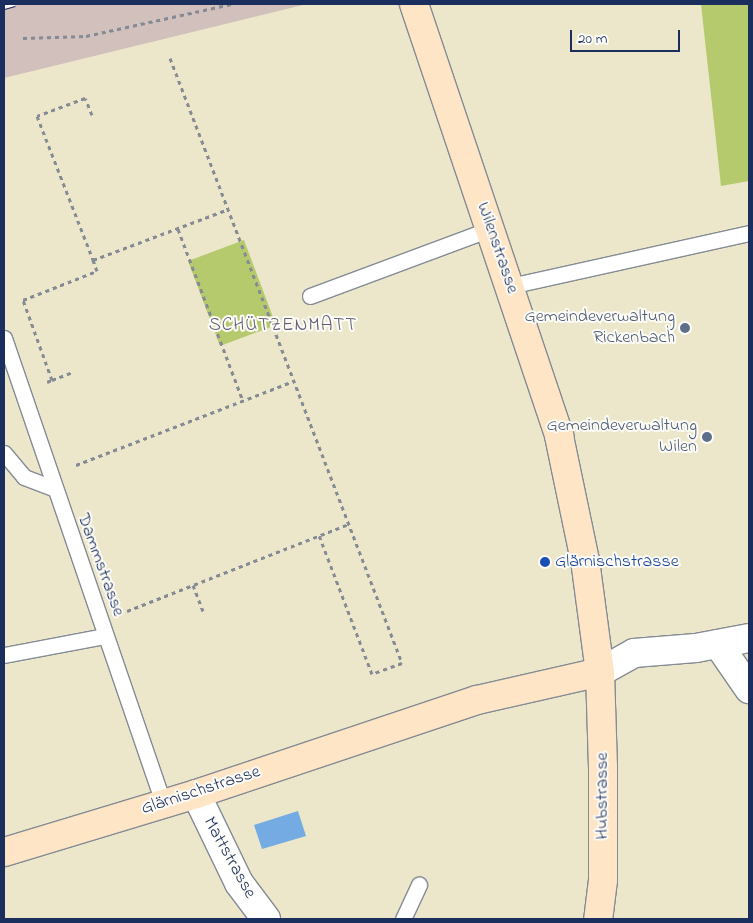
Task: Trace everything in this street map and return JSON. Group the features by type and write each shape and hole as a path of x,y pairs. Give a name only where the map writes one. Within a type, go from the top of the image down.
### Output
{"street":[{"name":"Wilenstrasse","path":"414,4 559,436 589,582 600,672"},
{"path":"600,672 634,653 718,644 749,638"},
{"path":"718,644 749,689"},
{"name":"Glärnischstrasse","path":"4,852 196,794 476,700 600,672"},
{"name":"Hubstrasse","path":"598,919 603,880 600,672"},
{"name":"Mattstrasse","path":"196,794 206,820 239,883 266,919"}],"lane":[{"path":"310,296 490,229"},
{"path":"510,286 749,233"},
{"name":"Dammstrasse","path":"4,338 51,482 163,804"},
{"path":"4,453 24,477 51,482"},
{"path":"4,655 103,629"},
{"path":"403,919 419,885"}],"path":[{"path":"23,38 86,36 232,4"},
{"path":"170,58 402,663 372,674 319,535"},
{"path":"52,380 23,300 97,271 37,116 85,98 92,115"},
{"path":"93,260 229,210"},
{"path":"178,228 243,401"},
{"path":"21,392 73,372"},
{"path":"51,482 294,381"},
{"path":"103,629 193,585 349,524"},
{"path":"193,585 203,612"}],"shaded area":[{"path":"4,4 307,4 4,78"}],"green space":[{"path":"701,4 749,4 749,181 721,186"},
{"path":"244,240 276,325 220,346 188,261"}],"water":[{"path":"298,811 306,836 262,849 254,825"}],"railway":[{"path":"4,7 15,4"}],"place":[{"name":"Gemeindeverwaltung Rickenbach","path":"685,328"},
{"name":"Gemeindeverwaltung Wilen","path":"707,437"},
{"name":"Glärnischstrasse","path":"545,562"}],"district":[{"name":"SCHÜTZENMATT","path":"283,326"}]}
